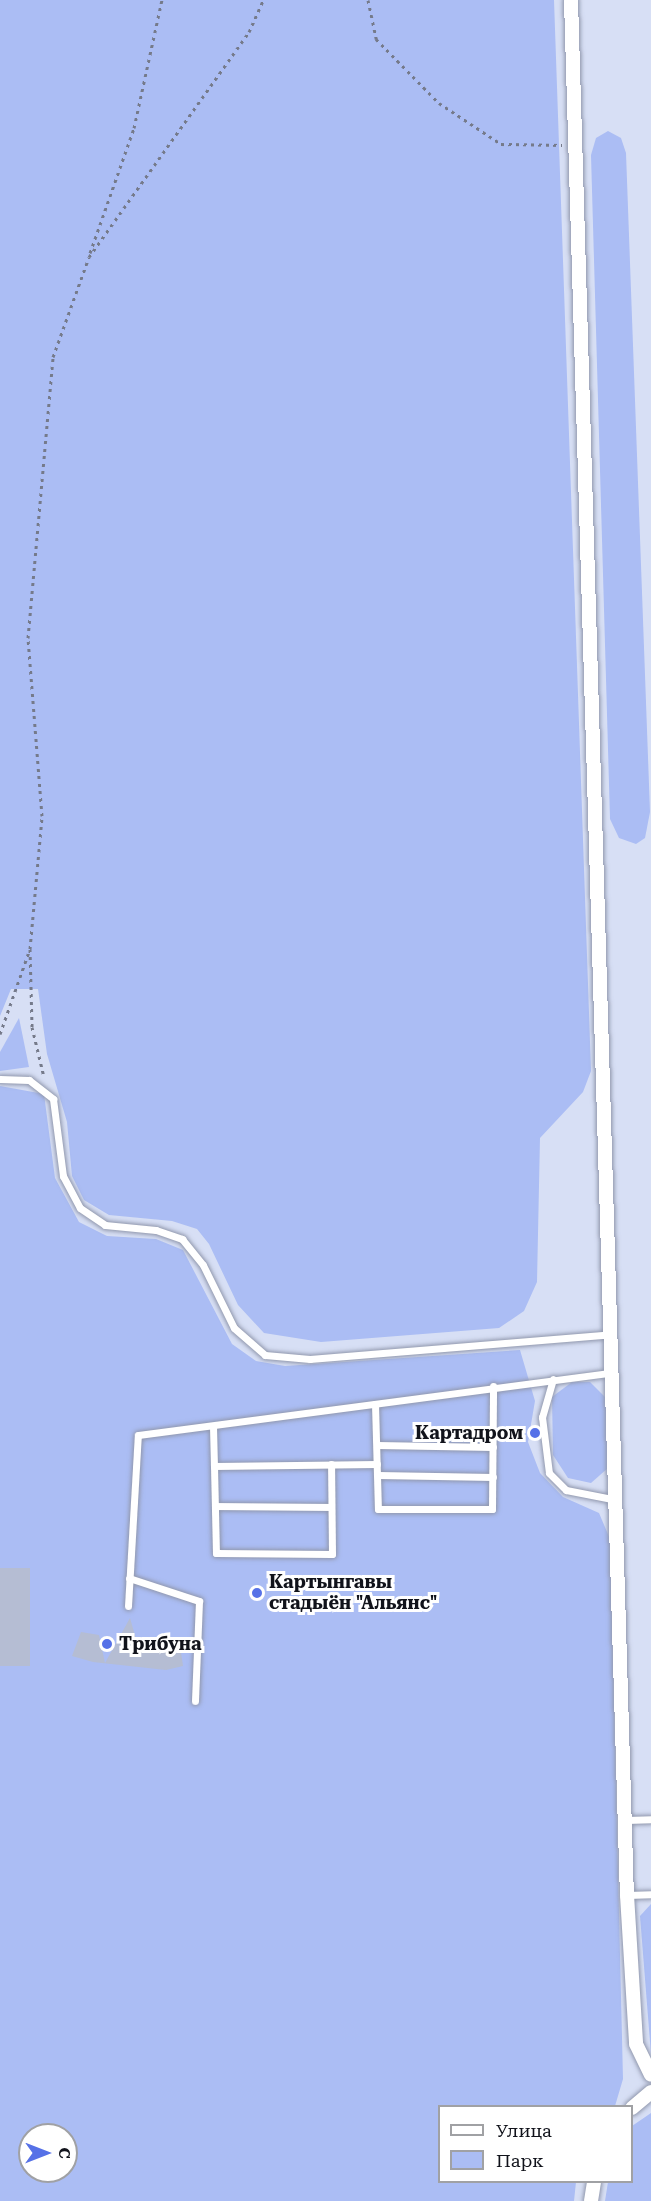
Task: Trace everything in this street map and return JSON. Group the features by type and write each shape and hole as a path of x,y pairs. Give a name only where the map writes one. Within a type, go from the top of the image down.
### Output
{"street":[{"path":"571,0 613,1334 627,1895 636,2044 651,2075"},
{"path":"633,2107 651,2092"},
{"path":"591,2201 594,2183"}],"lane":[{"path":"0,1079 36,1083 53,1099 63,1176 80,1208 105,1225 156,1230 182,1239 203,1265 234,1328 266,1355 309,1359 613,1334"},
{"path":"128,1606 138,1436 494,1386 614,1373"},
{"path":"553,1379 542,1418 549,1473 566,1490 617,1500"},
{"path":"375,1404 378,1509 492,1509 494,1386"},
{"path":"213,1426 216,1553 332,1554 331,1464"},
{"path":"377,1445 494,1447"},
{"path":"214,1466 377,1464"},
{"path":"378,1475 493,1477"},
{"path":"215,1506 331,1507"},
{"path":"129,1578 199,1601 195,1701"},
{"path":"626,1820 651,1820"},
{"path":"627,1895 651,1894"}],"path":[{"path":"53,1099 33,1027 30,949 42,816 28,638 53,357 134,128 162,0"},
{"path":"88,257 249,32 263,0"},
{"path":"368,0 376,39 467,123 501,144 575,146"},
{"path":"0,1034 30,949"}],"green space":[{"path":"0,0 554,0 591,1071 583,1092 540,1138 537,1282 524,1311 499,1328 321,1342 264,1333 238,1305 209,1244 197,1229 172,1221 109,1215 84,1200 72,1176 67,1122 47,1054 38,989 11,989 0,1016"},
{"path":"608,131 621,138 626,153 650,812 645,838 636,844 619,838 610,819 591,155 596,138"},
{"path":"19,1018 29,1067 0,1071 0,1052"},
{"path":"0,1086 44,1094 55,1178 79,1222 107,1236 156,1239 183,1250 232,1344 256,1361 285,1366 520,1350 535,1401 528,1442 540,1473 563,1497 599,1513 610,1539 623,2079 615,2105 438,2105 438,2183 576,2183 574,2201 0,2201"},
{"path":"572,1382 590,1382 606,1398 608,1468 591,1483 568,1478 553,1455 552,1397"},
{"path":"651,1904 651,2054 640,1916"},
{"path":"651,2113 651,2201 605,2201 608,2183 633,2183 633,2125"}],"building":[{"path":"0,1568 30,1568 30,1666 0,1666"},
{"name":"Трибуна","path":"130,1618 138,1646 180,1645 183,1666 166,1670 93,1662 72,1656 81,1632 99,1635 105,1663"}],"place":[{"name":"Картадром","path":"535,1433"},
{"name":"Картынгавы стадыён \"Альянс\"","path":"257,1593"},
{"name":"Трибуна","path":"107,1644"}]}
